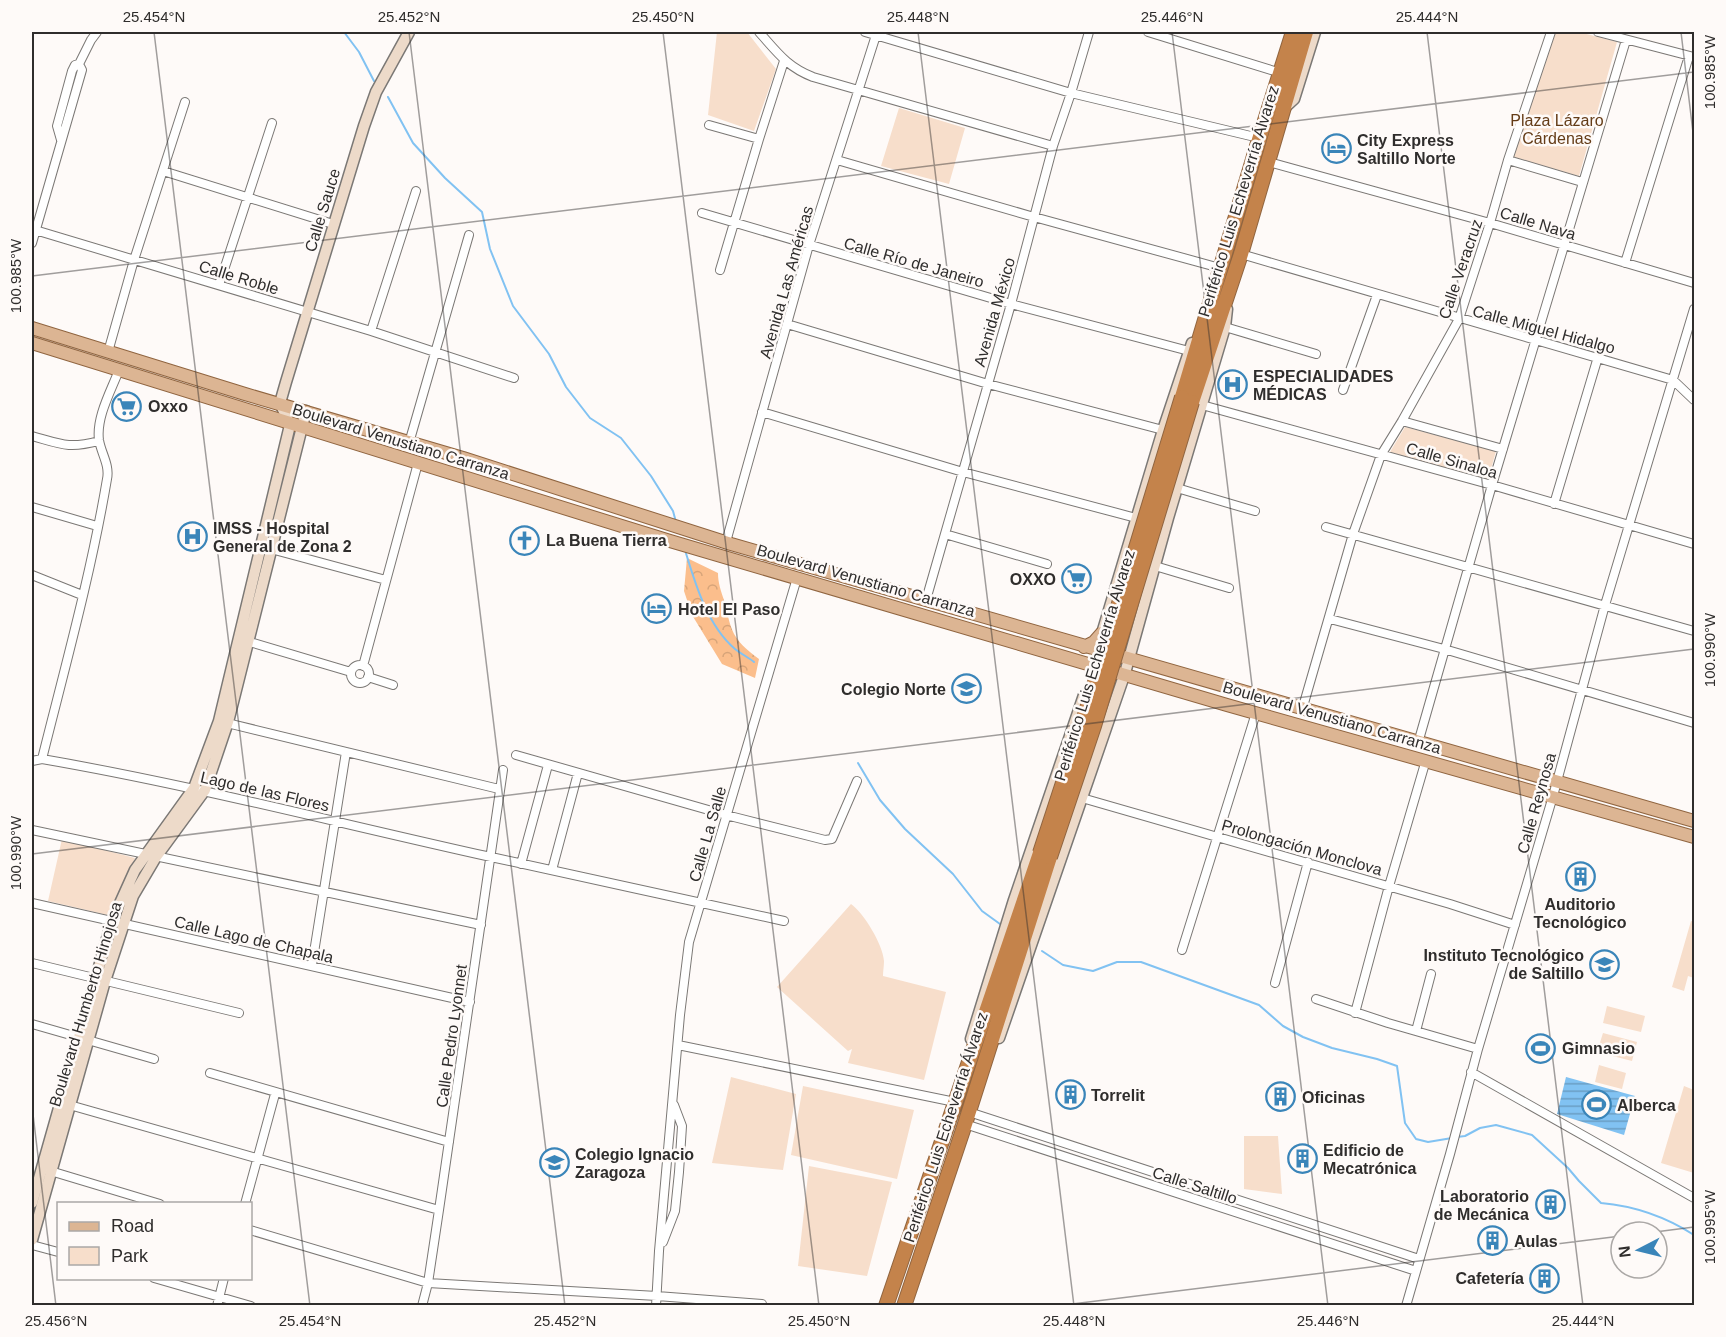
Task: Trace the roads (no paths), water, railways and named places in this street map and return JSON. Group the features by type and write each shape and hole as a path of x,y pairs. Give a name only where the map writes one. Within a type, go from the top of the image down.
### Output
{"highway":[{"name":"Periférico Luis Echeverría Álvarez","path":"1192,402 1204,322 1293,32"},
{"name":"Periférico Luis Echeverría Álvarez","path":"904,1305 983,1067 1082,725 1241,254 1306,32"},
{"name":"Periférico Luis Echeverría Álvarez","path":"886,1305 955,1102 1045,855"},
{"path":"927,1183 942,1161 954,1135 967,1118"}],"main road":[{"name":"Boulevard Venustiano Carranza","path":"32,328 463,458 726,542 1695,822"},
{"name":"Boulevard Venustiano Carranza","path":"32,343 670,541 1257,713 1695,837"},
{"path":"1084,647 1094,642 1102,633"}],"street":[{"path":"32,243 81,67 91,36 97,32"},
{"name":"Calle Sauce","path":"280,404 306,312 372,103 409,32"},
{"path":"759,32 784,61 806,74 1053,146"},
{"path":"865,32 877,33 1071,93 1259,138"},
{"name":"Avenida México","path":"926,600 1011,304 1053,146 1089,32"},
{"path":"1148,32 1282,70 1286,32"},
{"path":"1282,110 1294,99 1315,32"},
{"name":"Calle Veracruz","path":"1302,710 1353,534 1381,455 1459,319 1508,160 1551,32"},
{"path":"1598,32 1692,56 1625,263"},
{"path":"1635,42 1639,32"},
{"name":"Avenida Las Américas","path":"726,542 809,245 877,33"},
{"path":"1418,743 1535,339 1626,39"},
{"path":"720,270 784,61"},
{"path":"108,352 134,260 185,102"},
{"path":"219,285 272,123"},
{"path":"710,124 759,138"},
{"path":"837,160 1220,268"},
{"path":"1508,160 1582,182"},
{"name":"Calle Nava","path":"1269,162 1695,283"},
{"path":"163,171 333,224"},
{"path":"371,331 416,191"},
{"name":"Calle Río de Janeiro","path":"702,213 1011,304 1189,351"},
{"name":"Calle Roble","path":"36,230 371,331 513,378"},
{"path":"409,443 469,234"},
{"name":"Calle Miguel Hidalgo","path":"1241,254 1673,380 1695,400"},
{"path":"983,1067 995,1048 1009,1012 1125,673 1178,488 1192,402 1225,327 1230,288"},
{"path":"1343,390 1377,295"},
{"name":"Calle Reynosa","path":"1406,1305 1450,1154 1471,1072 1557,782 1605,605 1695,309"},
{"name":"Periférico Luis Echeverría Álvarez","path":"965,1075 975,1022 1014,900 1088,685 1162,430 1189,351 1198,328 1204,322"},
{"path":"787,324 988,384 1162,430"},
{"path":"1225,327 1316,354"},
{"path":"1554,504 1598,357"},
{"path":"42,759 108,476 99,441 100,422 119,370"},
{"name":"Calle Sinaloa","path":"1192,402 1695,544"},
{"path":"280,404 296,426"},
{"name":"Boulevard Humberto Hinojosa","path":"32,1240 46,1170 117,922 123,892 199,789 249,642 278,473 296,426 306,411"},
{"path":"762,412 963,472 1136,518"},
{"path":"1402,422 1503,449"},
{"name":"Boulevard Humberto Hinojosa","path":"223,722 238,638 290,476 296,426"},
{"path":"32,435 68,446 81,446 99,441"},
{"path":"363,666 418,464"},
{"path":"278,473 290,476"},
{"path":"1178,488 1255,511"},
{"path":"32,507 98,526"},
{"path":"1326,527 1695,631"},
{"path":"945,534 1047,564"},
{"path":"266,547 386,580"},
{"path":"32,565 34,576 82,595"},
{"path":"1155,566 1229,588"},
{"name":"Calle La Salle","path":"656,1305 688,942 797,578"},
{"path":"1107,614 1106,635 1112,644 1117,647 1123,646 1133,640"},
{"path":"1330,619 1444,649 1695,723"},
{"path":"238,638 351,672"},
{"path":"356,666 363,666 368,670 368,677 365,682 359,683 352,678 351,672 356,666"},
{"path":"368,677 393,685"},
{"path":"1088,685 1098,678 1109,680 1116,688 1118,695"},
{"path":"1182,950 1257,713"},
{"path":"223,722 499,789"},
{"path":"312,966 346,752"},
{"path":"516,755 726,815 825,840 833,836 857,781"},
{"name":"Lago de las Flores","path":"32,761 42,759 124,773 521,864 784,921"},
{"path":"1355,1013 1426,760"},
{"path":"521,864 548,765"},
{"name":"Calle Pedro Lyonnet","path":"422,1305 440,1210 502,770"},
{"path":"552,870 578,773"},
{"name":"Prolongación Monclova","path":"1082,798 1308,862 1515,925"},
{"path":"32,830 481,925"},
{"path":"1275,983 1308,862"},
{"name":"Calle Lago de Chapala","path":"32,903 470,1002"},
{"path":"32,963 239,1013"},
{"path":"1416,1031 1431,974"},
{"path":"1316,999 1355,1013 1478,1049"},
{"path":"32,1024 154,1059"},
{"path":"678,1045 955,1102"},
{"path":"1471,1072 1695,1198"},
{"path":"210,1073 275,1094 449,1142"},
{"path":"245,1202 275,1094"},
{"path":"66,1104 440,1210"},
{"name":"Calle La Salle","path":"659,1251 675,1211 679,1172 682,1126 673,1104"},
{"name":"Calle Saltillo","path":"967,1118 1419,1259"},
{"name":"Calle Saltillo","path":"967,1118 1416,1271"},
{"path":"46,1170 157,1202"},
{"name":"Boulevard Humberto Hinojosa","path":"32,1203 46,1170"},
{"path":"252,1231 428,1283 762,1304"},
{"path":"32,1245 57,1252"},
{"path":"161,1280 251,1305"},
{"path":"217,1305 223,1280"}],"water":[{"name":"Alberca","path":"1566,1077 1635,1096 1624,1135 1557,1114"}],"waterway":[{"path":"344,32 359,52 374,81"},
{"path":"388,97 413,143 445,178 482,212 490,249 513,306 549,354 566,387 590,418 621,438 651,476 673,511 676,522"},
{"path":"685,550 703,603 717,628 735,649 754,662"},
{"path":"858,763 880,800 905,829 953,874 982,911 1000,924"},
{"path":"1042,951 1063,965 1093,971 1117,962 1141,962 1259,1005 1283,1026 1303,1037 1332,1048 1397,1066 1405,1123 1416,1139 1428,1142 1452,1138"},
{"path":"1457,1137 1465,1136 1480,1128 1496,1125 1532,1135 1601,1203 1650,1213 1694,1235"}],"place":[{"name":"City Express Saltillo Norte","path":"1336,149"},
{"name":"ESPECIALIDADES MÉDICAS","path":"1232,385"},
{"name":"Oxxo","path":"127,406"},
{"name":"IMSS - Hospital General de Zona 2","path":"192,537"},
{"name":"La Buena Tierra","path":"525,540"},
{"name":"OXXO","path":"1077,579"},
{"name":"Hotel El Paso","path":"657,609"},
{"name":"Colegio Norte","path":"967,689"},
{"name":"Auditorio Tecnológico","path":"1580,876"},
{"name":"Instituto Tecnológico de Saltillo","path":"1605,964"},
{"name":"Gimnasio","path":"1541,1048"},
{"name":"Torrelit","path":"1070,1095"},
{"name":"Oficinas","path":"1281,1097"},
{"name":"Alberca","path":"1596,1105"},
{"name":"Edificio de Mecatrónica","path":"1302,1159"},
{"name":"Colegio Ignacio Zaragoza","path":"554,1163"},
{"name":"Laboratorio de Mecánica","path":"1550,1205"},
{"name":"Aulas","path":"1493,1241"},
{"name":"Cafetería","path":"1545,1278"}],"park label":[{"name":"Plaza Lázaro Cárdenas","path":"1557,129"}]}
